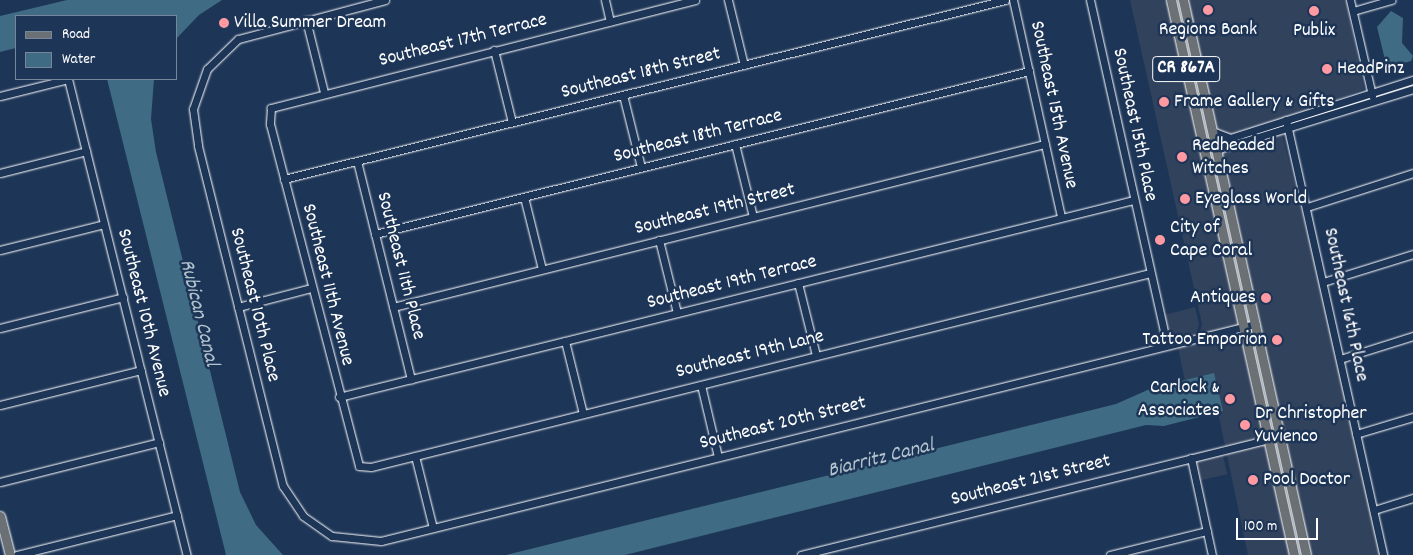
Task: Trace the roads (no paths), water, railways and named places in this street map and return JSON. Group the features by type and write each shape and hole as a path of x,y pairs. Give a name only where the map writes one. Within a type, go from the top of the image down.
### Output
{"main road":[{"name":"CR 867A","path":"1170,0 1294,553"},
{"name":"CR 867A","path":"1183,0 1306,555"},
{"path":"1187,74 1197,93 1208,142 1216,150"},
{"path":"1268,439 1276,448 1293,495"},
{"path":"0,516 10,555"}],"street":[{"path":"324,92 306,20 384,0"},
{"path":"605,0 610,21"},
{"name":"Southeast 17th Terrace","path":"270,111 278,104 695,0"},
{"path":"728,0 744,65"},
{"name":"Southeast 18th Street","path":"284,180 1005,0"},
{"name":"Southeast 15th Avenue","path":"1013,0 1061,217"},
{"name":"Southeast 15th Place","path":"1090,0 1167,345"},
{"path":"1350,0 1373,101"},
{"path":"1353,11 1391,0"},
{"name":"Southeast 10th Place","path":"306,20 238,39 204,75 194,104 195,131 285,490 300,512 320,530"},
{"path":"494,50 512,122"},
{"name":"Southeast 18th Terrace","path":"375,234 1028,71"},
{"path":"0,96 64,80"},
{"name":"Southeast 10th Avenue","path":"68,80 187,555"},
{"path":"1212,131 1226,138 1413,80"},
{"path":"1216,150 1413,89"},
{"path":"623,95 641,167"},
{"name":"Southeast 11th Avenue","path":"270,111 284,180 338,397 359,466"},
{"name":"Southeast 16th Place","path":"1286,120 1324,282 1383,555"},
{"path":"735,144 753,217"},
{"name":"Southeast 19th Street","path":"393,307 1045,144"},
{"path":"0,173 86,151"},
{"name":"Southeast 11th Place","path":"357,162 411,379"},
{"path":"1307,207 1413,173"},
{"path":"524,197 542,269"},
{"name":"Southeast 19th Terrace","path":"338,397 1134,200"},
{"path":"0,250 104,224"},
{"path":"659,240 677,313"},
{"path":"1324,282 1413,254"},
{"name":"Southeast 19th Lane","path":"359,466 415,456 1150,273"},
{"path":"798,283 816,355"},
{"path":"238,307 311,288"},
{"path":"0,328 122,297"},
{"name":"Southeast 20th Street","path":"320,530 342,539 370,543 1255,324"},
{"path":"1340,359 1413,336"},
{"path":"565,341 583,414"},
{"path":"0,405 141,370"},
{"path":"701,385 718,457"},
{"path":"1356,434 1413,417"},
{"name":"Southeast 21st Street","path":"801,555 1268,439"},
{"path":"0,482 159,442"},
{"path":"415,456 433,528"},
{"path":"1192,458 1212,555"},
{"path":"1374,510 1413,498"},
{"path":"17,555 177,515"},
{"path":"1110,555 1207,531"}],"water":[{"path":"67,0 222,0 199,15 178,37 178,15 15,15 15,48 0,52 0,16"},
{"path":"1391,11 1403,18 1402,43 1413,56 1411,61 1387,68 1377,27"},
{"path":"107,80 154,80 151,119 156,152 240,492 256,525 283,555 226,555"},
{"path":"1214,373 1223,411 1164,426 1146,425 625,555 506,555 1116,404 1152,388"}],"place":[{"name":"Regions Bank","path":"1208,10"},
{"name":"Publix","path":"1314,11"},
{"name":"Villa Summer Dream","path":"224,23"},
{"name":"HeadPinz","path":"1327,69"},
{"name":"Frame Gallery & Gifts","path":"1164,102"},
{"name":"Redheaded Witches","path":"1182,157"},
{"name":"Eyeglass World","path":"1185,199"},
{"name":"City of Cape Coral","path":"1160,240"},
{"name":"Antiques","path":"1266,298"},
{"name":"Tattoo Emporion","path":"1277,340"},
{"name":"Carlock & Associates","path":"1230,399"},
{"name":"Dr Christopher Yuvienco","path":"1245,425"},
{"name":"Pool Doctor","path":"1253,480"}],"water label":[{"name":"Rubican Canal","path":"198,313"},
{"name":"Biarritz Canal","path":"881,459"}]}
